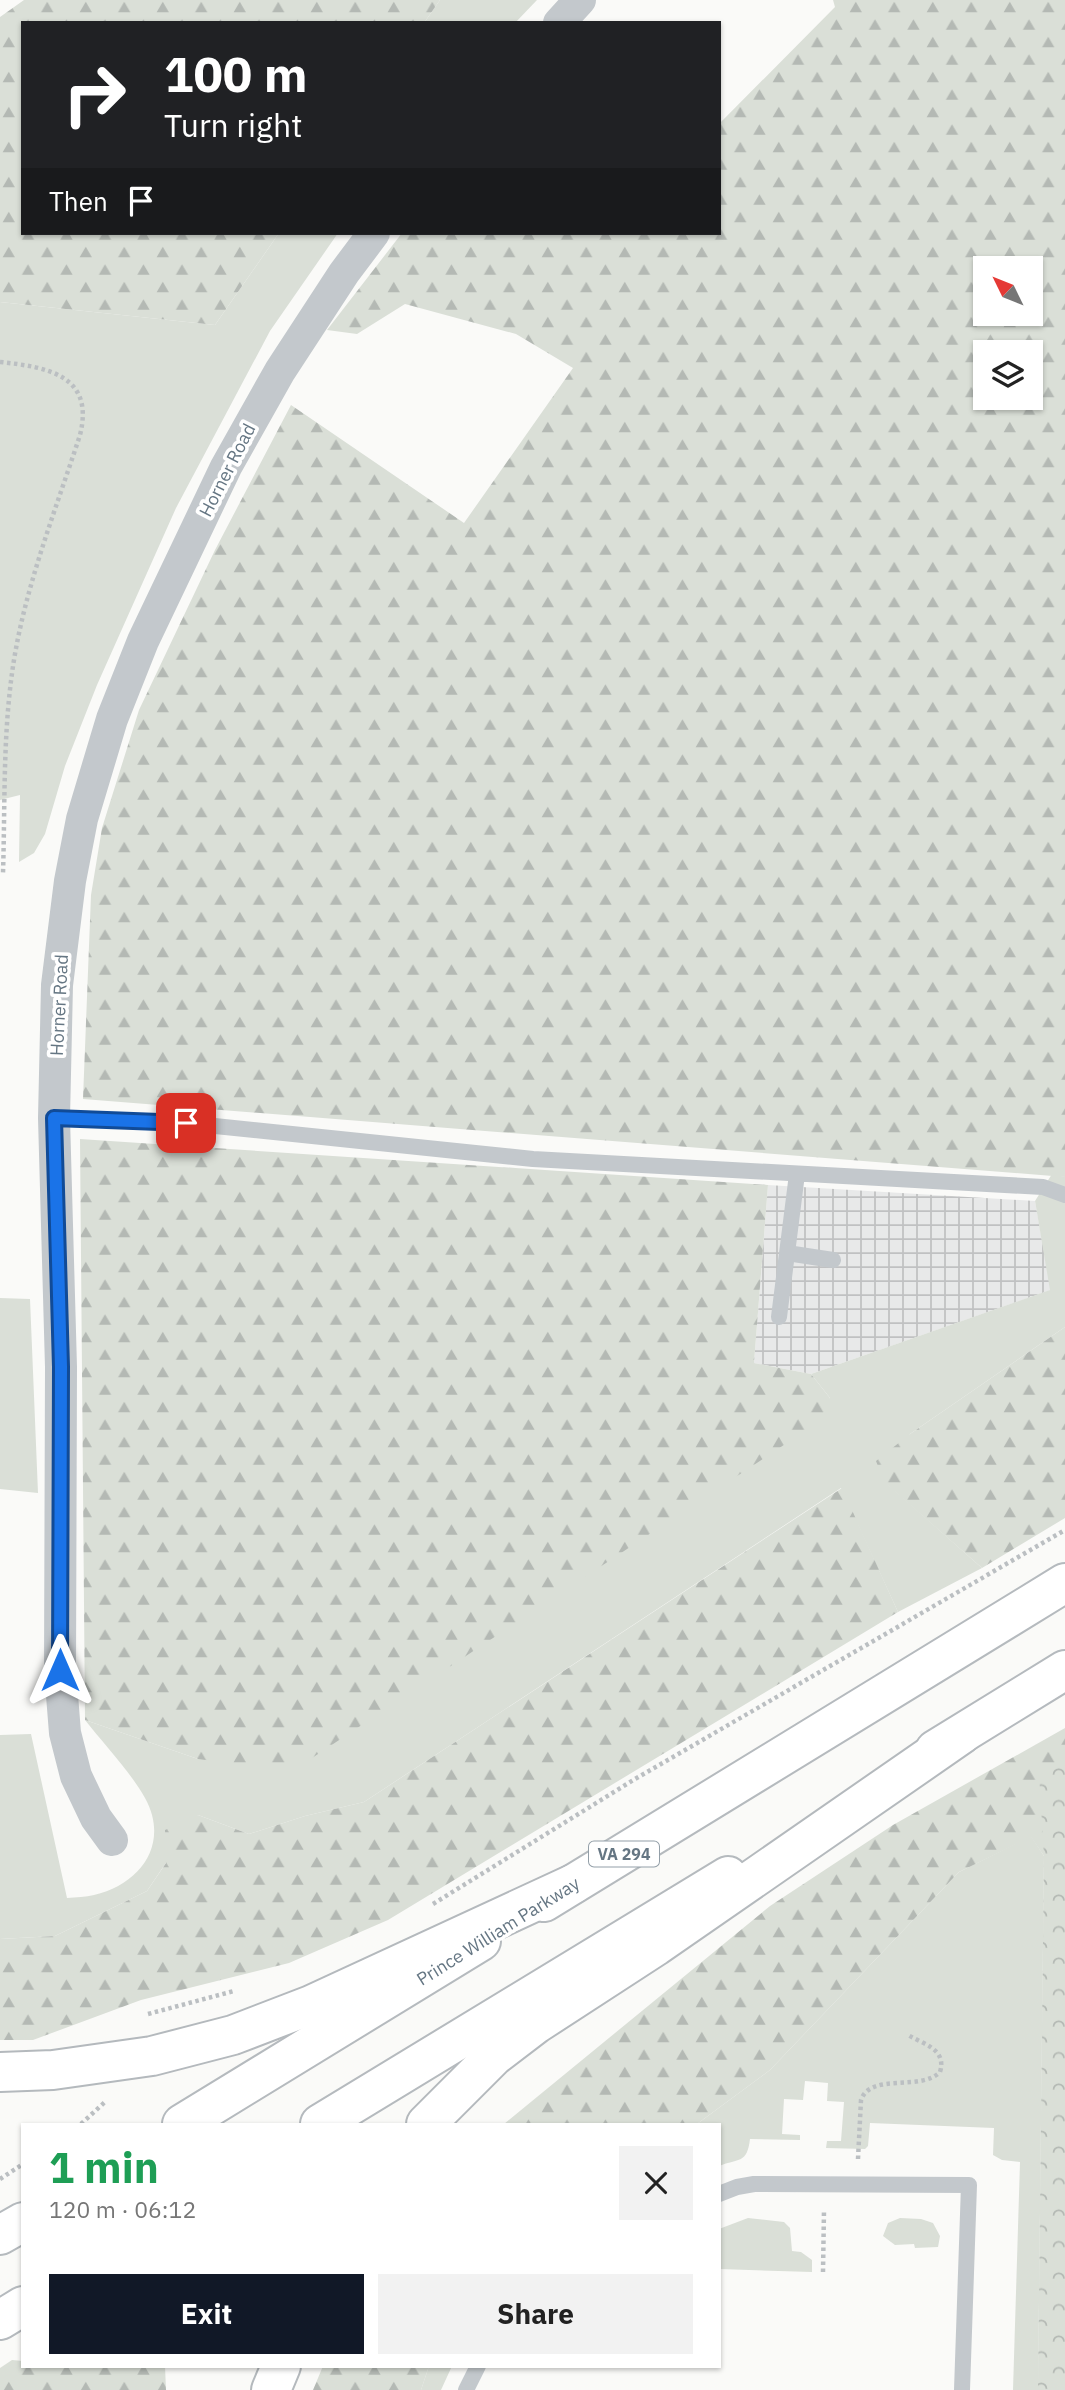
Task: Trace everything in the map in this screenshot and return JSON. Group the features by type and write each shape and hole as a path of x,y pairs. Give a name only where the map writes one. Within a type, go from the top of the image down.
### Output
{"main road":[{"name":"Prince William Parkway","path":"185,2123 1065,1583"},
{"path":"322,2123 1065,1670"},
{"path":"427,2123 495,2056 536,2024 656,1946 962,1734"},
{"path":"0,2072 53,2070 143,2057 233,2035 311,2005 573,1884"},
{"path":"0,2235 21,2223"},
{"path":"0,2320 21,2307"},
{"path":"271,2390 280,2368"}],"street":[{"path":"561,21 580,0"},
{"name":"Horner Road","path":"112,1840 96,1818 76,1776 65,1733 60,1670 61,1367 54,1118 57,985 70,881 82,819 112,719 143,640 226,467 280,371 344,273 372,235"}],"lane":[{"path":"54,1118 186,1123 533,1159 1043,1187 1065,1195"},
{"path":"779,1317 797,1174"},
{"path":"788,1253 834,1260"},
{"path":"721,2193 737,2186 754,2184 969,2185 962,2390"},
{"path":"466,2390 477,2368"}],"path":[{"path":"0,362 40,368 64,377 79,392 84,414 80,435 26,607 15,655 7,741 3,873"},
{"path":"433,1904 646,1772 1065,1530"},
{"path":"142,2016 245,1988"},
{"path":"857,2184 861,2100 864,2092 873,2086 929,2079 941,2069 939,2054 908,2035"},
{"path":"0,2179 21,2165"},
{"path":"823,2272 825,2184"}],"shaded area":[{"path":"768,1185 1035,1201 1051,1290 811,1374 754,1363"}],"green space":[{"path":"24,0 440,0 425,21 21,21 21,235 278,235 215,325 0,302 0,17"},
{"path":"440,0 537,0 517,21 425,21"},
{"path":"833,0 1065,0 1065,1177 83,1099 91,895 102,828 139,710 215,550 291,405 464,523 573,368 516,334 405,304 357,334 327,330 400,235 721,235 721,122 835,7"},
{"path":"278,235 337,235 270,331 176,508 97,685 65,766 45,834 34,853 19,862 20,795 0,800 0,302 215,325"},
{"path":"80,1139 768,1185 754,1363 811,1374 830,1398 820,1421 309,1760 282,1770 198,1759 85,1720"},
{"path":"1052,1174 1065,1177 1065,1327 910,1434 885,1482 982,1568 898,1612 841,1488 364,1802 305,1816 249,1834 198,1815 147,1891 55,1936 0,1939 0,1735 31,1734 67,1898 91,1896 111,1890 125,1882 146,1859 152,1846 152,1815 133,1779 85,1720 198,1759 830,1398 811,1374 1050,1290 1035,1201"},
{"path":"0,1298 30,1299 38,1493 0,1489"},
{"path":"1065,1327 1065,1518 982,1568 884,1482 876,1461 910,1434"},
{"path":"842,1488 898,1612 388,1920 289,1963 141,2000 33,2040 0,2040 0,1939 55,1936 147,1891 166,1863 165,1830 198,1815 249,1834 305,1816 364,1802"},
{"path":"1065,1728 1065,2390 1038,2390 1044,1856 1031,1837 959,1872 770,2070 698,2123 505,2123 770,1906 893,1825"},
{"path":"1065,1756 1065,2390 1038,2390 1044,1856 1039,1773"},
{"path":"1031,1836 1044,1856 1038,2390 1013,2390 1020,2162 1002,2160 993,2155 994,2128 870,2123 868,2146 865,2149 826,2148 827,2141 841,2141 844,2102 827,2101 828,2083 805,2081 803,2100 784,2099 782,2134 800,2135 800,2140 750,2139 747,2153 741,2159 721,2165 721,2123 698,2123 770,2070 959,1872"},
{"path":"748,2218 784,2222 790,2228 792,2251 801,2252 812,2260 812,2272 721,2269 721,2228"},
{"path":"900,2218 921,2219 933,2223 940,2236 938,2247 895,2245 883,2236 888,2223"},
{"path":"12,2360 21,2361 21,2368 165,2368 166,2390 0,2390 0,2368"},
{"path":"322,2368 428,2368 421,2390 313,2390"},
{"path":"428,2368 451,2368 441,2390 421,2390"}],"route":[{"path":"60,1670 61,1367 54,1118 186,1123"}]}
